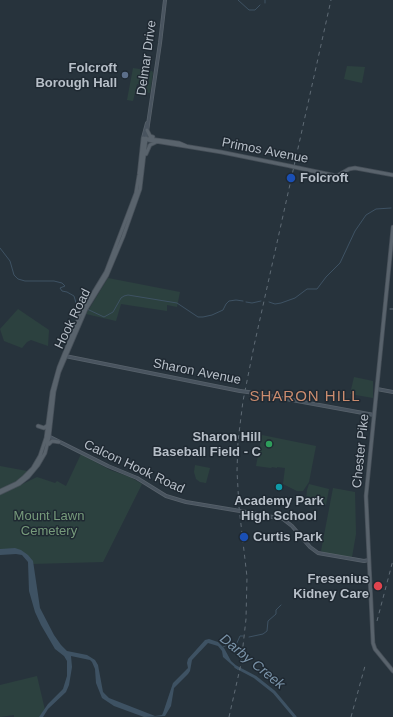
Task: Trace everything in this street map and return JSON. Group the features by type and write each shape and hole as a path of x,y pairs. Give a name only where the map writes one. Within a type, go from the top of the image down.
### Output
{"main road":[{"path":"147,130 150,136 158,141"},
{"name":"Primos Avenue","path":"145,138 184,144 186,146 340,176 349,169 355,168 393,175"},
{"name":"Hook Road","path":"85,308 105,280 118,252 139,193 145,138"},
{"name":"Hook Road","path":"0,492 16,486 28,477 38,465 46,449 54,392 59,372 85,308 102,281 108,268 136,193 145,138"},
{"path":"143,165 148,147 158,141"},
{"name":"Chester Pike","path":"393,227 366,493 373,644 393,671"},
{"name":"Hook Road","path":"0,492 16,483 30,472 40,456 48,436 52,392 65,355"},
{"path":"38,426 44,428 48,425"},
{"path":"46,449 52,441 59,442"}],"street":[{"name":"Delmar Drive","path":"145,138 165,0"},
{"name":"Delmar Drive","path":"145,138 148,119"},
{"name":"Sharon Avenue","path":"65,355 240,391 374,415"},
{"path":"377,389 393,392"},
{"name":"Calcon Hook Road","path":"48,436 108,466 137,478 166,496 186,502 283,519 292,526 310,547 318,553 364,561 369,560"}],"green space":[{"path":"347,66 365,67 362,83 344,79"},
{"path":"133,68 152,71 153,73 150,93 144,92 146,86 137,84 133,101 127,100"},
{"path":"108,278 180,292 177,307 167,305 167,311 121,304 116,321 86,314"},
{"path":"18,309 49,330 48,346 31,340 22,348 4,341 0,329"},
{"path":"354,377 373,381 373,398 350,394"},
{"path":"262,435 316,446 309,482 303,491 297,491 283,484 285,468 256,466"},
{"name":"Mount Lawn Cemetery","path":"81,454 110,470 130,477 142,484 103,562 31,564 21,552 0,552 0,495 37,477 55,483 57,481 66,486"},
{"path":"195,465 210,468 206,483 200,482 196,479 194,472"},
{"path":"0,466 28,472 18,481 0,490"},
{"path":"309,484 329,489 326,505 306,501"},
{"path":"333,488 355,492 356,534 352,557 324,553 321,551"},
{"path":"37,676 45,710 40,717 14,717 14,715 0,717 0,685"}],"water":[{"path":"15,548 28,555 33,561 40,608 54,635 67,651 87,655 95,660 98,665 103,692 109,698 155,716 162,715 173,683 188,668 188,659 205,640 209,639 218,642 224,648 231,661 239,668 238,670 223,657 222,651 218,646 208,643 192,660 188,674 174,688 171,706 165,716 144,717 114,706 102,698 96,683 95,669 92,662 90,660 71,656 72,667 69,685 66,692 48,709 43,717 39,717 48,704 63,689 67,676 67,661 64,656 55,649 35,612 29,591 28,562 22,555 0,555 0,549"}],"waterway":[{"path":"238,0 249,10 255,10 260,5"},
{"path":"269,302 275,304 281,303 295,298 307,289 317,289 326,277 340,263 355,231 366,215 376,209 391,208"},
{"path":"0,248 10,261 14,275 18,279 25,281 54,281 62,283 65,286 60,288 62,291 74,296 76,303 84,307"},
{"path":"87,309 104,317 113,312 121,298 128,295 177,303 198,317 203,317 223,310 229,301 243,301"},
{"path":"246,302 252,303 261,301"},
{"path":"249,637 263,634 267,631 268,621 276,614 276,610 281,605"},
{"path":"223,647 227,645 236,645 240,636 243,636"},
{"name":"Darby Creek","path":"236,667 255,677 274,692 295,717"}],"railway":[{"path":"229,717 241,664 246,619 247,577 239,507 237,471 238,441 243,401 331,0"},
{"path":"377,621 393,560"},
{"path":"351,717 365,666"}],"place":[{"name":"Folcroft Borough Hall","path":"125,75"},
{"name":"Folcroft","path":"291,178"},
{"name":"Sharon Hill Baseball Field - C","path":"269,444"},
{"name":"Academy Park High School","path":"279,487"},
{"name":"Curtis Park","path":"244,537"},
{"name":"Fresenius Kidney Care","path":"378,586"}],"district":[{"name":"SHARON HILL","path":"305,397"}]}
